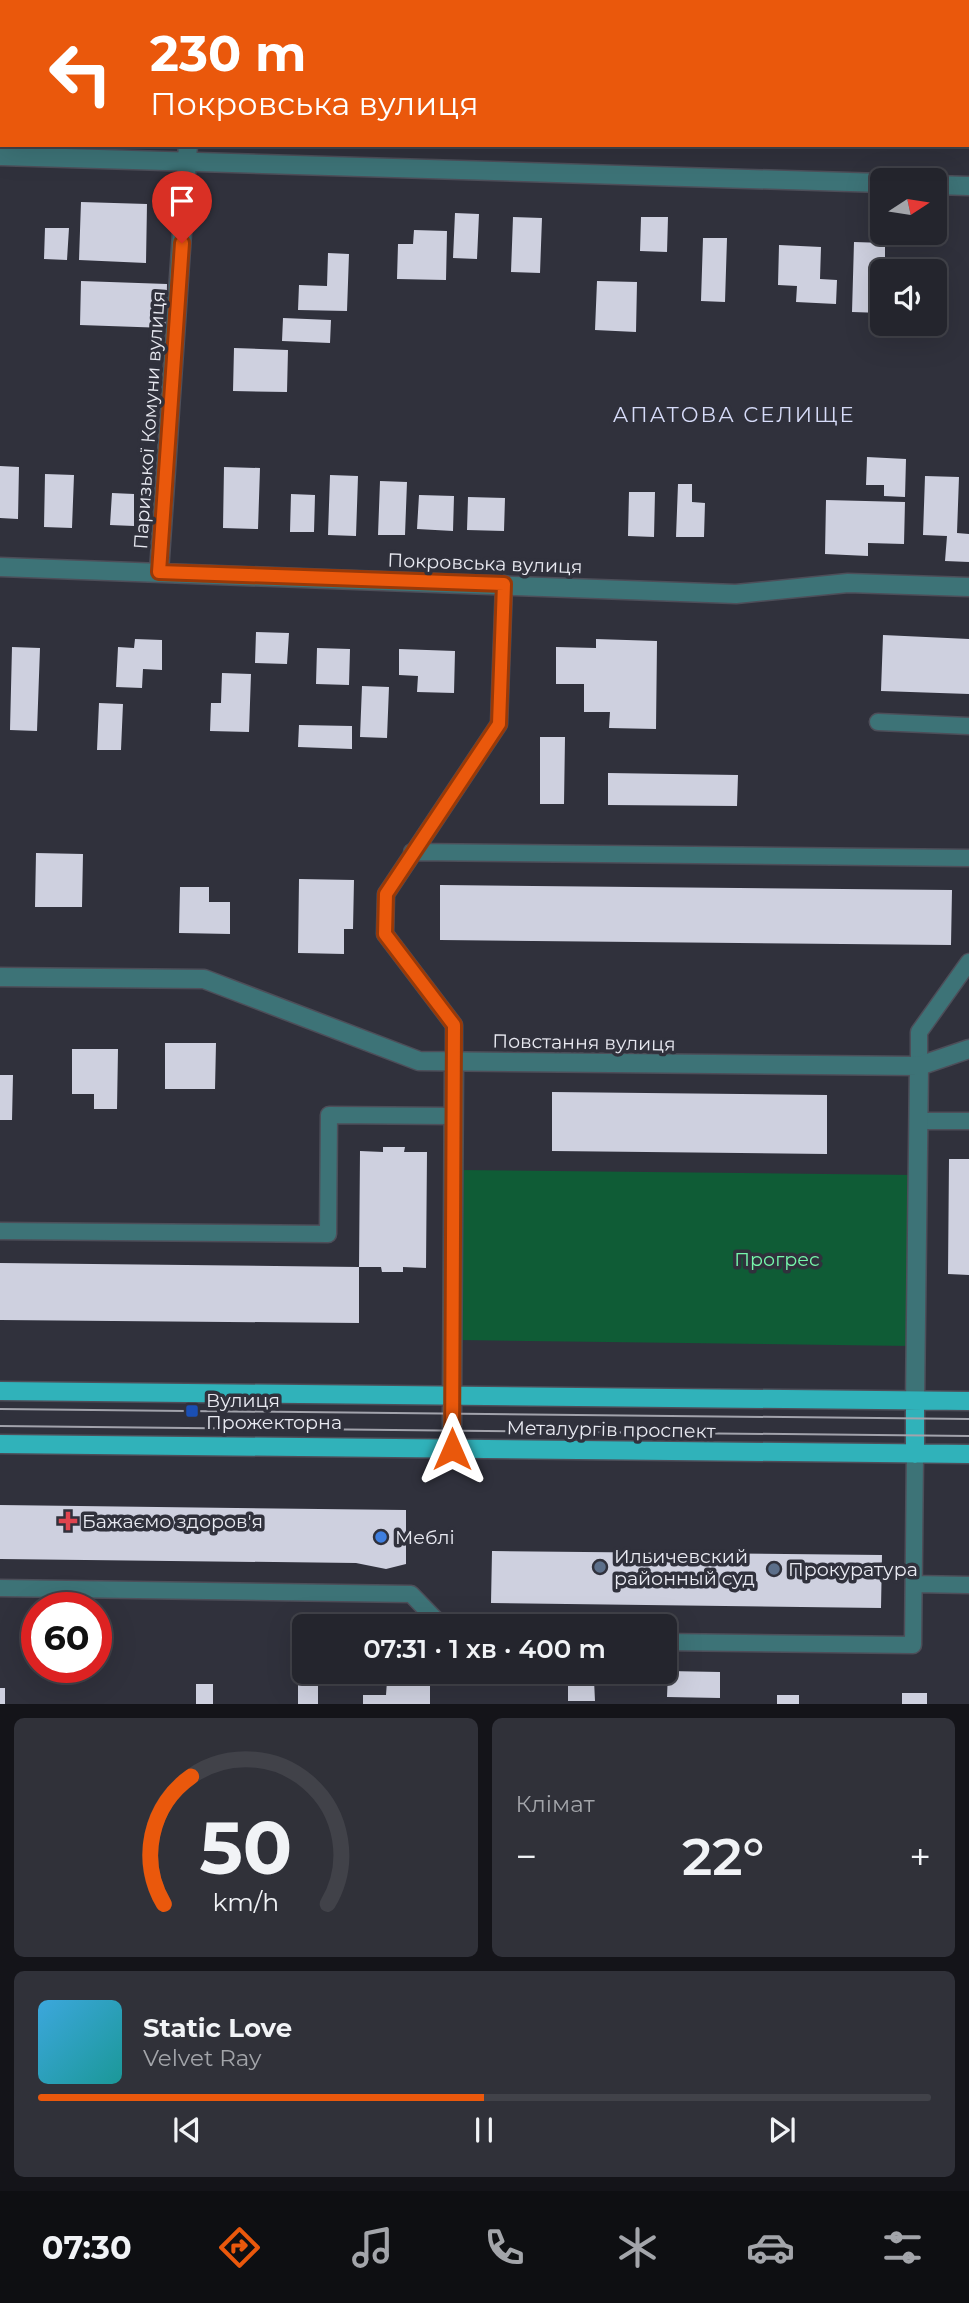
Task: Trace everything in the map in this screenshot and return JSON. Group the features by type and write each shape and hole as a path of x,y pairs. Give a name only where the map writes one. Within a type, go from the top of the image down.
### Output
{"main road":[{"name":"Металургів проспект","path":"0,1391 969,1401"},
{"path":"452,1396 452,1449"},
{"path":"915,1401 915,1454"},
{"name":"Металургів проспект","path":"0,1444 969,1454"}],"street":[{"path":"0,156 188,153 870,182"},
{"name":"Паризької Комуни вулиця","path":"159,572 188,153"},
{"path":"947,185 969,186"},
{"name":"Покровська вулиця","path":"0,567 736,594 848,583 969,587"},
{"name":"Повстання вулиця","path":"0,977 204,979 419,1061 919,1066 969,1049"},
{"path":"452,1396 454,1061"},
{"path":"915,1401 919,1066"}],"lane":[{"path":"454,1061 454,1025 385,934 386,894 499,724 504,584"},
{"path":"878,722 969,726"},
{"path":"412,852 969,858"},
{"path":"919,1066 919,1032 969,962"},
{"path":"0,1231 328,1234 329,1115 454,1116"},
{"path":"918,1121 969,1121"},
{"path":"677,1642 913,1645 915,1454"},
{"path":"914,1584 969,1585"},
{"path":"0,1588 411,1594 430,1614"}],"green space":[{"name":"Прогрес","path":"458,1170 913,1175 911,1346 457,1340"}],"building":[{"path":"81,202 147,204 146,263 79,260"},
{"path":"455,213 479,214 477,259 453,258"},
{"path":"513,217 542,218 540,273 511,272"},
{"path":"641,217 668,217 667,252 640,251"},
{"path":"45,228 69,228 67,260 44,259"},
{"path":"414,230 447,231 446,280 397,279 398,244 413,244"},
{"path":"703,238 727,238 725,302 701,301"},
{"path":"854,242 885,245 885,259 870,259 870,313 852,312"},
{"path":"779,245 821,247 820,279 837,280 836,304 796,302 797,286 778,285"},
{"path":"328,253 349,254 347,311 298,310 299,285 327,286"},
{"path":"81,281 167,284 166,328 80,325"},
{"path":"597,281 637,282 636,332 595,330"},
{"path":"283,318 331,320 330,343 282,341"},
{"path":"234,348 288,350 287,392 233,391"},
{"path":"867,457 906,459 905,497 884,496 884,485 866,485"},
{"path":"0,466 19,467 18,519 0,518"},
{"path":"224,467 260,468 258,529 223,528"},
{"path":"45,474 74,475 72,528 44,527"},
{"path":"330,475 358,476 356,536 328,535"},
{"path":"925,476 959,477 957,533 969,534 969,562 945,561 947,536 923,535"},
{"path":"380,481 407,482 405,535 378,535"},
{"path":"678,484 692,484 692,502 705,503 704,537 676,537"},
{"path":"629,492 655,492 654,537 628,536"},
{"path":"112,493 134,494 134,526 110,525"},
{"path":"291,494 315,495 314,532 290,532"},
{"path":"419,495 454,496 453,531 417,529"},
{"path":"468,497 505,498 504,531 467,530"},
{"path":"826,500 905,502 904,544 868,543 868,556 825,554"},
{"path":"256,632 289,633 287,664 255,663"},
{"path":"883,635 969,639 969,694 881,691"},
{"path":"135,639 162,640 162,670 143,669 142,688 116,687 118,647 134,648"},
{"path":"596,639 657,641 656,729 609,728 610,712 584,712 584,684 556,684 556,647 596,648"},
{"path":"12,647 40,648 37,731 10,730"},
{"path":"317,648 350,649 349,685 316,684"},
{"path":"399,649 455,651 454,693 417,692 418,676 399,675"},
{"path":"222,673 251,674 249,732 210,731 211,703 221,703"},
{"path":"362,686 389,687 387,738 360,737"},
{"path":"99,703 123,704 121,750 97,750"},
{"path":"299,725 352,726 352,749 298,747"},
{"path":"540,737 565,737 564,804 540,804"},
{"path":"608,773 738,775 737,806 608,805"},
{"path":"36,853 83,854 82,907 35,907"},
{"path":"299,879 354,880 353,929 344,929 344,954 298,953"},
{"path":"440,885 952,890 951,945 440,940"},
{"path":"180,887 209,887 209,902 230,902 230,934 179,933"},
{"path":"165,1043 216,1043 215,1089 165,1089"},
{"path":"72,1049 118,1049 117,1109 94,1109 94,1094 72,1094"},
{"path":"0,1075 13,1075 12,1120 0,1120"},
{"path":"552,1092 827,1095 827,1154 552,1151"},
{"path":"383,1147 405,1147 404,1152 427,1152 426,1268 403,1267 403,1272 382,1272 381,1267 359,1267 360,1151 383,1152"},
{"path":"949,1159 969,1159 969,1275 948,1274"},
{"path":"0,1263 359,1267 359,1323 0,1320"},
{"path":"0,1505 406,1510 406,1564 386,1569 356,1563 0,1559"},
{"path":"492,1551 882,1555 881,1608 491,1603"},
{"path":"677,1671 720,1672 720,1698 667,1697 668,1684 677,1684"},
{"path":"196,1684 213,1684 213,1704 196,1704"},
{"path":"298,1684 318,1684 318,1704 298,1704"},
{"path":"387,1684 430,1684 430,1704 363,1704 363,1695 386,1695"},
{"path":"568,1684 594,1684 595,1701 568,1701"},
{"path":"0,1688 5,1688 5,1704 0,1704"},
{"path":"902,1693 927,1693 927,1704 902,1704"},
{"path":"777,1695 799,1695 799,1704 777,1704"}],"tram line":[{"path":"0,1409 969,1419"},
{"path":"0,1426 969,1436"}],"place":[{"name":"Вулиця Прожекторна","path":"192,1411"},
{"name":"Бажаємо здоров'я","path":"68,1521"},
{"name":"Меблі","path":"381,1537"},
{"name":"Ильичевский районный суд","path":"600,1567"},
{"name":"Прокуратура","path":"774,1569"}],"district":[{"name":"АПАТОВА СЕЛИЩЕ","path":"734,415"}],"route":[{"path":"182,243 159,572 504,584 499,724 386,894 385,934 454,1025 452,1449"}]}
